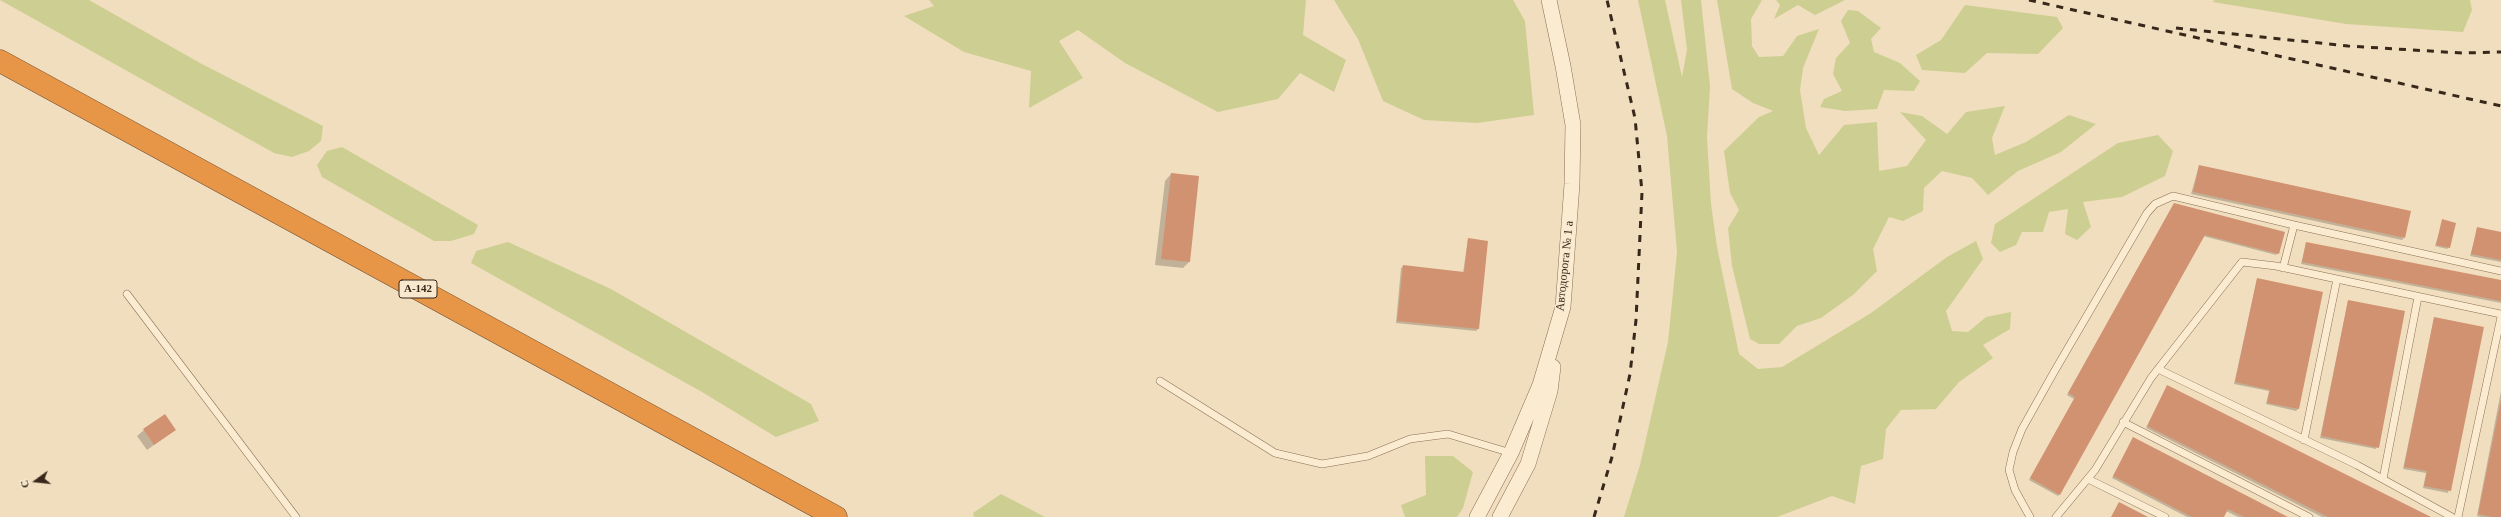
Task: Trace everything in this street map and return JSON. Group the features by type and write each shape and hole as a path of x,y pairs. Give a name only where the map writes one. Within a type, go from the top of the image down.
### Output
{"highway":[{"name":"А-142","path":"0,60 836,517"}],"street":[{"name":"Автодорога № 1 а","path":"1477,517 1511,453 1540,385 1563,307 1572,184 1573,125 1563,66 1549,0"},
{"path":"1500,517 1528,464 1550,391 1563,307"}],"lane":[{"path":"2030,517 2014,490 2009,470 2013,452 2022,429 2147,213 2155,204 2173,196 2501,271"},
{"path":"2283,268 2294,224"},
{"path":"2058,517 2088,479 2158,369 2242,262 2283,268 2337,279 2501,316 2458,517"},
{"path":"2304,440 2337,279"},
{"path":"127,294 296,517"},
{"path":"2383,479 2418,297"},
{"path":"2158,369 2383,479 2452,517"},
{"path":"1160,381 1275,453 1322,464 1368,456 1410,439 1448,434 1511,453"},
{"path":"2123,422 2309,517"},
{"path":"2088,479 2165,517"}],"green space":[{"path":"0,0 89,0 200,63 323,126 321,141 309,151 292,157 274,153"},
{"path":"929,0 1306,0 1303,35 1346,60 1334,92 1300,73 1278,99 1218,112 1125,63 1078,30 1059,41 1083,78 1029,108 1031,71 964,52 904,16 934,6"},
{"path":"1334,0 1513,0 1525,21 1534,115 1477,123 1424,120 1383,101 1358,39"},
{"path":"1638,0 1665,0 1682,77 1687,50 1681,0 1701,0 1710,86 1707,137 1711,204 1717,247 1739,354 1758,369 1782,367 1871,313 1947,257 1976,241 1983,259 1946,311 1952,331 1968,332 1986,317 2011,312 2010,329 1983,345 1993,358 1959,382 1936,409 1901,410 1886,429 1883,459 1861,466 1855,504 1832,496 1777,517 1624,517 1640,465 1668,342 1677,252 1667,136"},
{"path":"1717,0 1762,0 1751,19 1752,46 1759,57 1783,56 1797,36 1819,29 1803,68 1800,90 1806,128 1819,155 1844,125 1877,122 1879,171 1907,166 1926,140 1900,112 1922,116 1947,134 1966,112 2005,106 1992,138 1995,155 2026,142 2069,115 2096,124 2061,152 2018,171 1988,195 1972,178 1942,171 1924,188 1923,211 1903,221 1889,217 1873,249 1877,271 1853,295 1821,318 1797,326 1779,344 1759,344 1750,339 1732,266 1728,228 1739,210 1730,193 1724,151 1759,117 1773,111 1753,103 1732,89"},
{"path":"1776,0 1845,0 1815,15 1798,5 1774,19 1780,5"},
{"path":"2214,0 2470,0 2472,10 2463,32 2346,24 2213,2"},
{"path":"1965,5 2057,17 2063,28 2038,54 1987,53 1965,73 1922,70 1916,55 1941,40"},
{"path":"1848,10 1858,11 1881,28 1871,39 1874,52 1900,63 1920,81 1914,91 1884,90 1877,109 1845,111 1820,107 1824,99 1842,91 1833,74 1836,58 1850,43 1841,21"},
{"path":"2158,135 2173,151 2165,176 2122,197 2083,202 2091,227 2077,240 2065,234 2068,209 2049,212 2043,232 2022,232 2016,245 2000,252 1991,243 1995,224 2118,143"},
{"path":"342,147 478,225 474,234 451,241 434,241 322,177 317,165 327,151"},
{"path":"508,242 611,289 811,404 819,421 776,437 702,392 471,263 476,251"},
{"path":"1425,456 1453,456 1473,472 1463,508 1457,517 1405,517 1401,505 1426,495"},
{"path":"1001,494 1045,517 974,517 973,513"}],"building":[{"path":"2199,165 2411,211 2405,238 2193,192"},
{"path":"1171,173 1199,176 1190,262 1161,259"},
{"path":"2174,203 2285,232 2279,254 2205,235 2060,495 2030,478 2075,397 2068,393"},
{"path":"2442,219 2456,223 2450,248 2436,245"},
{"path":"2477,227 2501,232 2501,260 2471,254"},
{"path":"1468,238 1488,241 1479,329 1397,321 1403,265 1464,272"},
{"path":"2306,242 2501,280 2501,301 2302,262"},
{"path":"2257,278 2323,292 2299,409 2267,403 2270,390 2235,382"},
{"path":"2348,300 2405,311 2379,448 2321,436"},
{"path":"2434,317 2484,327 2451,491 2424,486 2427,471 2404,467"},
{"path":"2167,385 2431,517 2328,517 2147,426"},
{"path":"2501,400 2501,517 2492,517 2478,514"},
{"path":"165,414 176,430 154,445 143,429"},
{"path":"2133,437 2288,517 2244,517 2228,509 2224,517 2192,517 2113,476"},
{"path":"2119,502 2148,517 2111,517"}],"railway":[{"path":"1594,517 1612,457 1630,374 1636,320 1642,192 1635,118 1607,0"},
{"path":"2029,0 2501,106"},
{"path":"2176,28 2348,46 2462,53 2501,52"}]}
